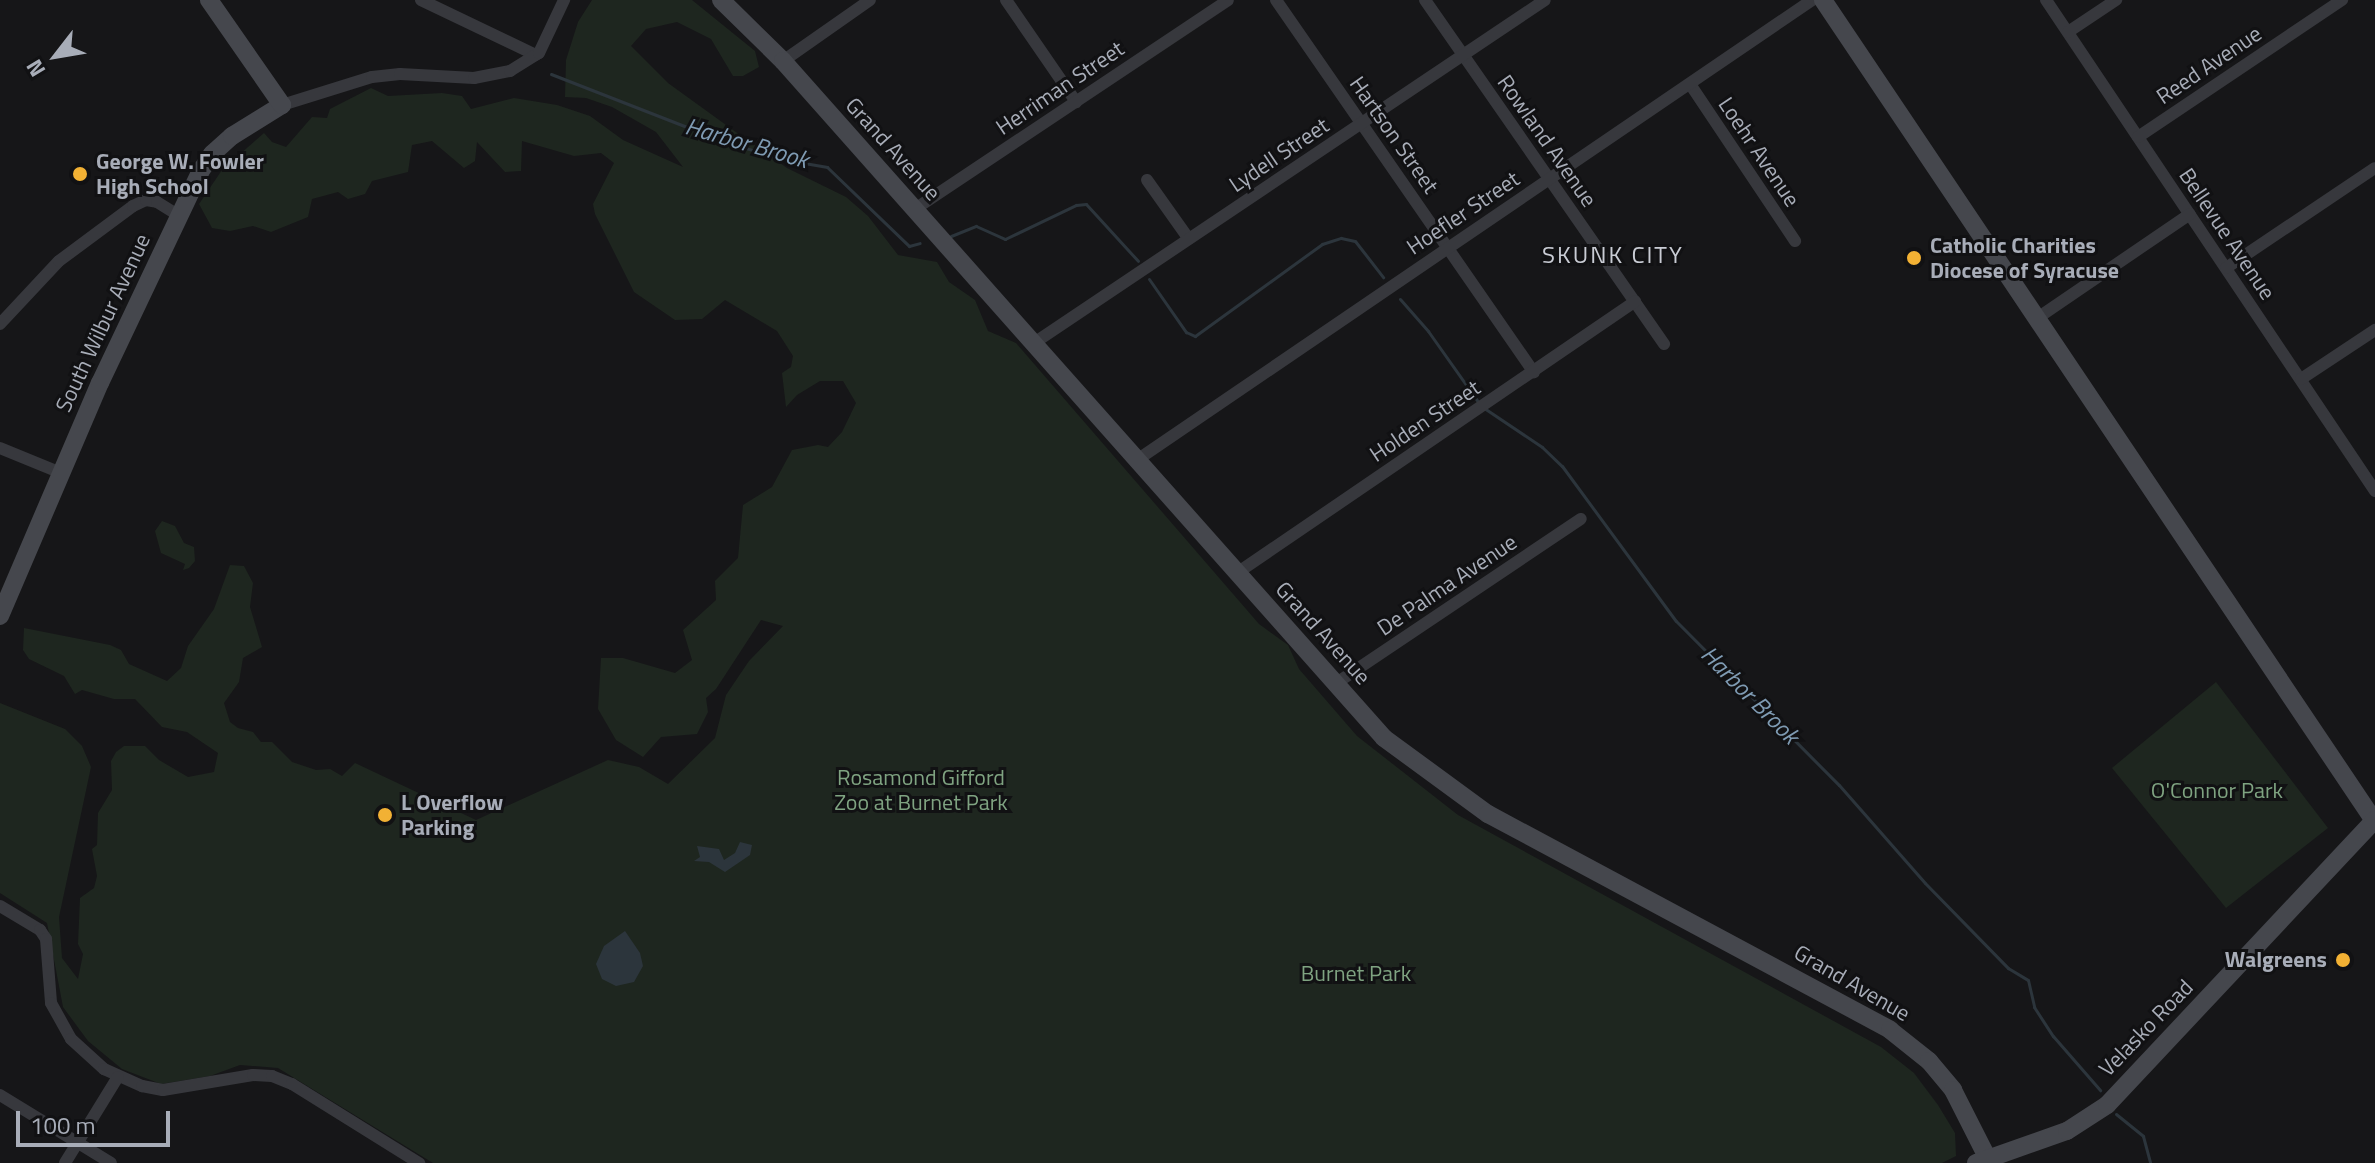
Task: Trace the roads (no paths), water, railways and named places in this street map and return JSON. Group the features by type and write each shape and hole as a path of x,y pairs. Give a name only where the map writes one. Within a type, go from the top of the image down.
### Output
{"street":[{"path":"421,0 536,55 550,36 564,0"},
{"name":"Grand Avenue","path":"721,0 783,61 1392,745 1488,814 1890,1030 1929,1061 1953,1090 1985,1162"},
{"path":"1006,0 1076,102"},
{"name":"Herriman Street","path":"915,209 1228,0"},
{"name":"Hartson Street","path":"1276,0 1534,372"},
{"name":"Rowland Avenue","path":"1425,0 1664,344"},
{"name":"Lydell Street","path":"1034,343 1545,0"},
{"name":"Hoefler Street","path":"1137,460 1812,0"},
{"path":"1823,0 2375,821"},
{"name":"Bellevue Avenue","path":"2046,0 2375,491"},
{"path":"2068,32 2116,0"},
{"name":"Reed Avenue","path":"2138,137 2342,0"},
{"path":"214,1 282,105"},
{"path":"783,61 864,2"},
{"name":"South Wilbur Avenue","path":"0,616 61,473 179,216 212,154 232,136 282,105 321,90 372,77 400,74 474,78 499,75 536,55"},
{"name":"Loehr Avenue","path":"1690,84 1795,241"},
{"path":"2226,268 2375,168"},
{"path":"1147,180 1189,239"},
{"path":"0,324 59,261 133,206 146,200 157,202 179,216"},
{"path":"2036,319 2190,214"},
{"name":"Holden Street","path":"1237,573 1635,302"},
{"path":"2301,379 2375,330"},
{"path":"0,448 61,473"},
{"name":"De Palma Avenue","path":"1335,684 1581,519"},
{"name":"Velasko Road","path":"1985,1162 2067,1131 2107,1105 2375,821"},
{"path":"0,906 40,930 46,939 51,1003 62,1026 80,1050 118,1077 163,1090 253,1075 272,1076 292,1084 419,1163"},
{"path":"65,1163 118,1077"},
{"path":"0,1095 111,1163"}],"waterway":[{"name":"Harbor Brook","path":"551,74 720,140 781,159 827,167 909,246 920,243"},
{"name":"Harbor Brook","path":"951,236 976,226 1005,239 1076,205 1086,204 1138,261"},
{"name":"Harbor Brook","path":"1149,279 1186,332 1195,336 1322,244 1341,238 1355,241 1383,277"},
{"name":"Harbor Brook","path":"1400,299 1428,331 1479,403"},
{"name":"Harbor Brook","path":"1484,408 1542,447 1562,466 1676,621 1839,785 1925,883 2008,968 2028,980 2034,1007 2053,1036 2100,1090"},
{"name":"Harbor Brook","path":"2116,1114 2143,1136 2150,1163"}],"place":[{"name":"George W. Fowler High School","path":"80,174"},
{"name":"Catholic Charities Diocese of Syracuse","path":"1914,258"},
{"name":"L Overflow Parking","path":"385,815"},
{"name":"Walgreens","path":"2343,960"}],"district":[{"name":"SKUNK CITY","path":"1613,255"}],"park label":[{"name":"Rosamond Gifford Zoo at Burnet Park","path":"921,790"},
{"name":"O'Connor Park","path":"2217,791"},
{"name":"Burnet Park","path":"1356,974"}]}
